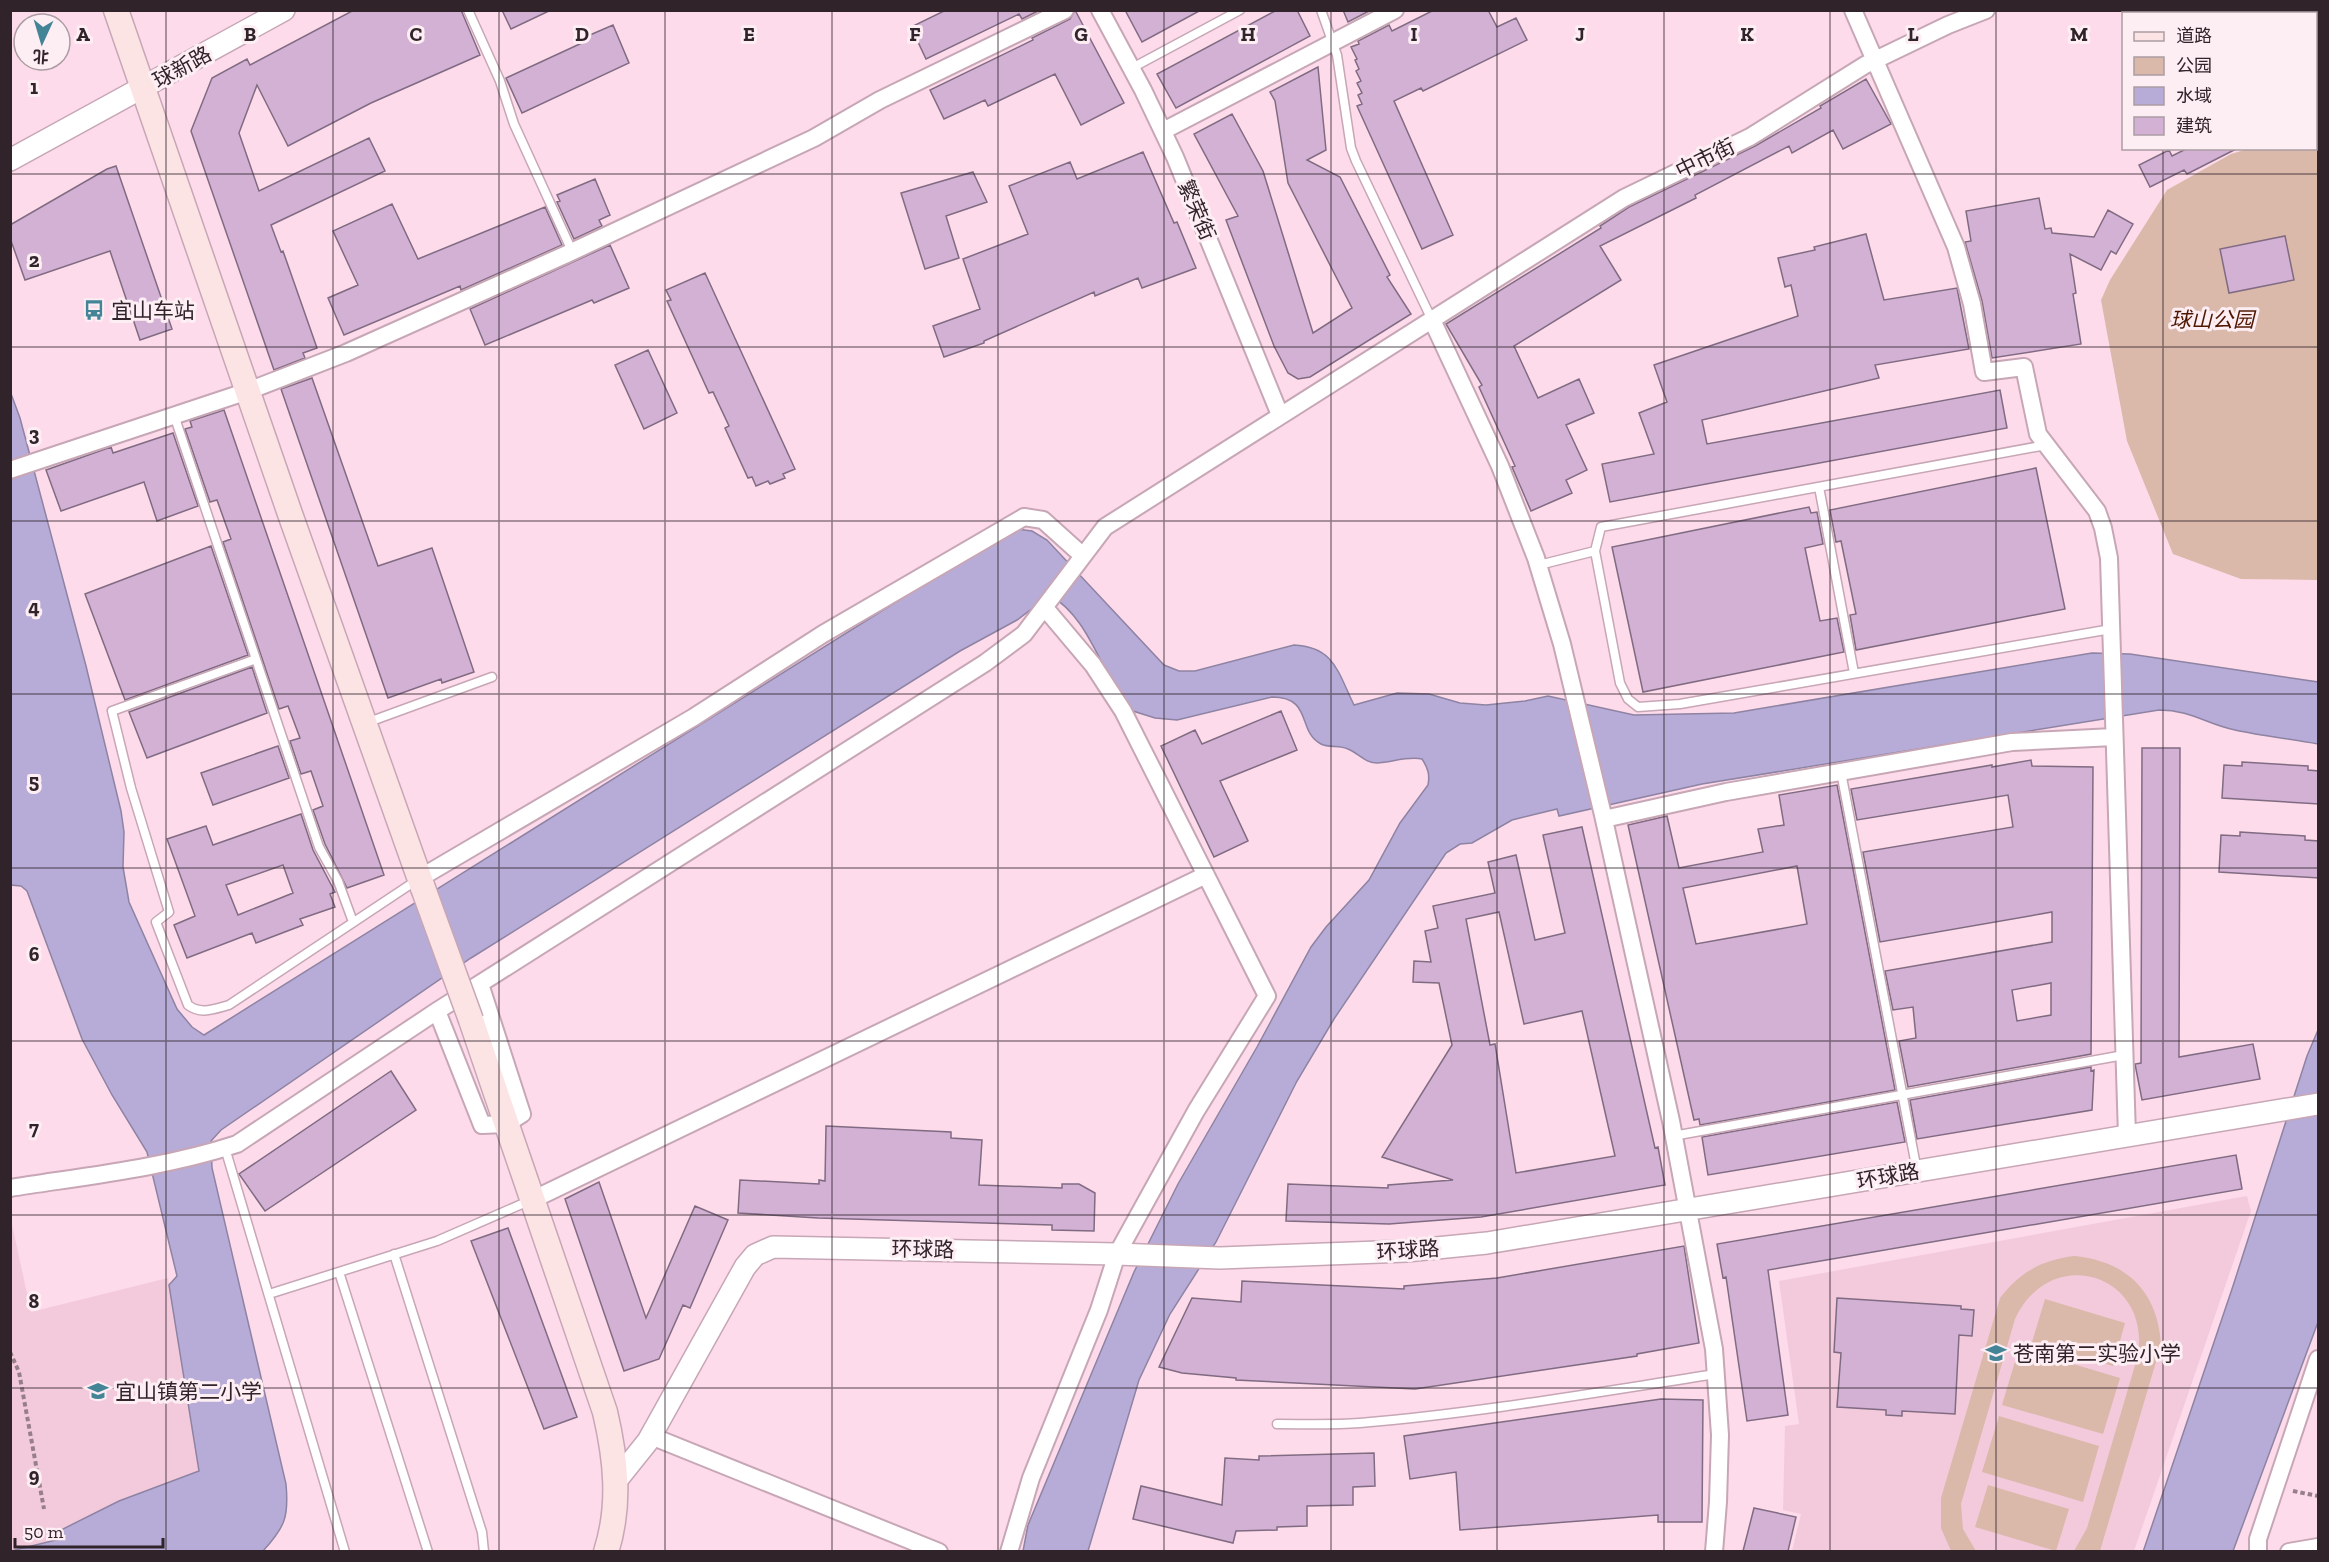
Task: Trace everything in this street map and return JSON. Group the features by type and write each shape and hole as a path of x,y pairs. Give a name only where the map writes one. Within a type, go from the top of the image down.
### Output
{"main road":[{"path":"116,10 364,723 471,1020 605,1412 616,1481 613,1523 606,1551"}],"street":[{"name":"球新路","path":"10,160 284,10"},
{"path":"10,470 248,391 346,353 814,138 880,100 1065,10"},
{"name":"繁荣街","path":"1100,10 1163,131 1280,415"},
{"path":"1163,131 1395,10"},
{"path":"1853,10 1956,247 1972,304 1983,372 2024,367 2038,434 2097,511 2103,528 2109,558 2127,1136"},
{"name":"中市街","path":"10,1188 147,1166 237,1144 437,1011 985,663 1024,634 1105,527 1624,198 1750,137 1875,60 1948,25 1986,10"},
{"path":"1432,320 1500,466 1539,565 1572,683 1603,817 1673,1136 1717,1374 1720,1457 1714,1551"},
{"path":"422,883 694,717 823,634 1024,517 1043,520 1081,559"},
{"path":"1009,1551 1031,1478 1123,1254 1196,1111 1267,996 1123,711 1093,665 1047,605"},
{"path":"1603,817 1726,792 2012,742 2114,730"},
{"path":"532,1200 1206,875"},
{"path":"437,1011 482,1125 506,1124 522,1114 480,984"},
{"name":"环球路","path":"616,1481 651,1436 745,1267 762,1251 785,1246 1220,1258 1406,1251 1487,1243 2319,1104"},
{"path":"2258,1551 2258,1539 2319,1359"},
{"path":"651,1436 939,1551"},
{"path":"2289,1551 2319,1547"}],"lane":[{"path":"468,10 500,81 514,124 572,251"},
{"path":"1132,68 1240,10"},
{"path":"1321,10 1333,43 1356,161 1432,320"},
{"path":"174,416 320,847 338,881 353,922"},
{"path":"2046,445 1601,527 1595,551 1620,683 1633,705 1642,707 1680,704 2110,628"},
{"path":"1819,487 1854,674"},
{"path":"1539,565 1595,551"},
{"path":"256,659 112,711 131,788 169,912 156,922 188,1005 193,1009 205,1011 229,1005 353,922 422,883"},
{"path":"364,723 492,677"},
{"path":"1841,772 1917,1171"},
{"path":"1673,1136 2124,1055"},
{"path":"218,1150 269,1294 345,1551"},
{"path":"269,1294 437,1241 532,1200"},
{"path":"394,1254 482,1532 484,1551"},
{"path":"339,1272 428,1551"},
{"path":"1278,1424 1357,1423 1427,1416 1717,1374"}],"path":[{"path":"10,1352 19,1372 44,1509"},
{"path":"2276,1486 2319,1496"}],"shaded area":[{"name":"苍南第二实验小学","path":"2247,1196 2251,1211 2134,1551 1792,1551 1801,1514 1783,1510 1785,1426 1799,1424 1779,1281"},
{"name":"宜山镇第二小学","path":"10,1215 31,1312 168,1278 199,1471 119,1501 57,1532 60,1539 11,1550"}],"green space":[{"name":"球山公园","path":"2318,133 2318,580 2241,579 2173,554 2127,441 2101,300 2110,280 2167,190 2231,154 2245,150 2317,150"},
{"path":"2074,1256 2110,1265 2124,1272 2136,1283 2154,1309 2161,1345 2100,1551 2074,1551 2087,1528 2138,1355 2138,1327 2129,1304 2114,1288 2094,1278 2073,1275 2051,1281 2031,1295 2015,1319 1961,1504 1963,1529 1976,1551 1951,1551 1941,1528 1941,1498 2000,1298 2016,1281 2032,1269 2042,1264"},
{"path":"2045,1299 2125,1323 2113,1366 2032,1342"},
{"path":"2019,1348 2120,1378 2103,1434 2002,1405"},
{"path":"1999,1416 2099,1446 2083,1502 1982,1472"},
{"path":"1988,1485 2069,1509 2056,1551 1975,1527"}],"water":[{"path":"10,391 20,418 86,666 121,811 124,832 123,867 129,902 177,1009 192,1027 204,1035 939,575 1017,529 1032,531 1047,540 1164,665 1179,671 1195,671 1294,645 1308,647 1327,656 1339,672 1354,705 1397,693 1429,694 1460,703 1486,705 1548,696 1634,715 1734,713 2092,653 2130,654 2318,682 2318,744 2235,730 2180,712 2159,710 1702,784 1559,816 1557,809 1512,820 1472,843 1460,844 1446,853 1334,1019 1297,1081 1216,1242 1170,1314 1139,1380 1088,1551 1023,1551 1028,1525 1134,1272 1178,1184 1257,1047 1311,947 1369,880 1400,823 1428,785 1429,778 1422,759 1411,758 1373,763 1345,748 1321,744 1309,732 1299,709 1294,703 1285,699 1272,697 1177,720 1155,718 1133,711 1112,682 1076,619 1065,606 1050,595 1017,620 960,651 471,958 221,1130 211,1141 212,1168 286,1484 287,1505 284,1521 263,1551 11,1551 60,1539 57,1532 119,1501 199,1471 169,1285 177,1276 147,1152 112,1095 82,1039 27,891 21,886 11,885"},
{"path":"2318,1030 2318,1322 2233,1551 2143,1552 2233,1286 2307,1056"}],"building":[{"path":"354,10 461,10 480,55 371,103 288,146 257,85 239,133 259,191 369,138 385,171 271,225 281,252 283,251 317,348 303,353 305,358 274,370 191,131 212,78 247,59 250,65"},
{"path":"502,10 551,10 511,29"},
{"path":"946,10 1040,10 1022,19 1019,14 926,59 911,27"},
{"path":"1075,10 1124,103 1081,125 1055,74 988,106 985,100 944,119 930,90 1033,40 1032,38 1070,19"},
{"path":"1125,10 1201,10 1142,42"},
{"path":"1277,10 1297,10 1310,36 1176,108 1157,74"},
{"path":"1343,10 1371,10 1348,22"},
{"path":"1434,10 1488,10 1497,27 1516,18 1527,40 1423,91 1421,88 1394,101 1453,235 1422,249 1357,106 1362,104 1358,95 1362,93 1357,83 1361,81 1356,71 1359,69 1355,60 1357,59 1351,47 1389,25 1392,31"},
{"path":"613,25 629,63 522,113 506,78 584,42 583,38"},
{"path":"1318,67 1326,150 1307,160 1340,177 1390,275 1387,277 1411,314 1310,377 1298,379 1288,373 1274,346 1226,220 1238,216 1194,134 1232,114 1263,171 1313,333 1352,308 1288,183 1275,101 1270,92"},
{"path":"1866,79 1891,124 1843,149 1833,130 1792,153 1789,146 1695,195 1696,198 1600,246 1621,280 1514,346 1538,398 1579,379 1594,413 1566,425 1587,470 1566,480 1572,493 1531,511 1512,467 1515,466 1479,387 1482,385 1446,324 1601,228 1600,226 1629,207 1755,146"},
{"path":"2169,150 2172,156 2184,150 2234,150 2187,174 2184,170 2150,187 2139,165"},
{"path":"1143,152 1174,223 1177,222 1196,268 1142,288 1138,278 1095,296 1094,292 984,341 984,343 944,357 933,326 980,309 963,259 1028,234 1009,186 1070,162 1077,179"},
{"path":"116,166 172,329 140,340 110,251 25,280 10,238 10,225"},
{"path":"973,172 987,202 946,216 959,258 925,269 901,193"},
{"path":"595,179 610,215 599,220 602,226 574,239 557,202 560,201 557,195"},
{"path":"2039,198 2045,229 2051,228 2052,233 2094,237 2108,210 2133,224 2116,254 2111,251 2101,270 2070,254 2076,293 2073,294 2081,344 1992,358 1982,301 1965,242 1971,241 1966,211"},
{"path":"392,204 418,259 545,207 562,245 461,290 460,286 344,335 328,298 358,285 333,231"},
{"path":"1866,234 1884,300 1957,288 1969,349 1875,365 1879,378 1702,420 1707,444 2000,390 2007,428 1610,502 1602,464 1654,454 1639,413 1667,402 1654,365 1798,316 1791,285 1785,287 1778,258 1815,250 1814,247"},
{"path":"2285,236 2294,280 2229,293 2220,249"},
{"path":"610,245 629,288 594,303 592,300 485,345 470,309"},
{"path":"705,273 795,469 783,474 785,478 770,484 768,481 756,486 752,477 748,478 725,428 729,426 713,392 709,393 667,301 671,300 666,290"},
{"path":"648,350 677,413 644,429 615,365"},
{"path":"312,378 378,566 432,548 474,672 442,683 441,679 388,698 281,389"},
{"path":"224,410 384,875 347,888 325,844 313,810 323,806 311,771 301,774 290,741 300,738 288,706 279,709 223,542 231,539 217,500 210,502 185,429 192,427 190,421"},
{"path":"173,433 198,506 157,521 144,482 61,511 46,470 111,447 113,453"},
{"path":"2036,468 2065,609 1856,650 1850,615 1856,614 1841,541 1836,542 1830,510"},
{"path":"1809,507 1811,513 1817,512 1823,544 1805,548 1820,621 1837,618 1844,652 1643,692 1612,547"},
{"path":"211,546 248,655 125,700 85,594"},
{"path":"252,667 267,713 147,758 129,712"},
{"path":"1281,711 1297,750 1220,781 1248,841 1214,857 1161,746 1195,730 1202,744"},
{"path":"278,746 289,778 213,805 201,773"},
{"path":"2142,748 2180,748 2179,1057 2253,1044 2260,1079 2142,1100 2135,1064 2141,1063"},
{"path":"2031,760 2032,766 2093,767 2091,1054 1908,1087 1899,1041 1916,1038 1913,1007 1893,1010 1885,971 2052,942 2052,912 1880,942 1863,852 2013,827 2008,795 1857,820 1851,789 1992,765 1992,767","holes":["2051,983 2051,1015 2017,1021 2012,990"]},
{"path":"2242,762 2308,766 2308,770 2319,771 2319,804 2222,798 2224,765 2242,766"},
{"path":"1837,785 1895,1090 1700,1125 1699,1119 1694,1120 1628,825 1667,816 1679,868 1763,852 1758,829 1784,825 1779,795","holes":["1797,866 1807,924 1696,944 1683,888"]},
{"path":"301,814 313,850 335,892 330,894 335,907 300,919 303,925 256,943 252,933 187,958 174,925 195,916 167,839 206,826 213,845","holes":["283,865 293,893 238,915 226,885"]},
{"path":"1582,827 1665,1185 1481,1217 1389,1224 1286,1221 1288,1184 1388,1188 1388,1185 1453,1180 1382,1157 1452,1045 1439,983 1413,982 1414,961 1431,962 1425,931 1438,928 1433,906 1495,893 1488,862 1516,855 1535,940 1565,933 1543,835","holes":["1499,912 1524,1024 1582,1011 1615,1156 1516,1173 1495,1044 1490,1045 1466,919"]},
{"path":"2240,832 2305,836 2305,840 2319,841 2319,878 2219,872 2221,835 2240,836"},
{"path":"2091,1067 2091,1071 2094,1070 2092,1110 1917,1139 1910,1100"},
{"path":"391,1071 416,1110 265,1211 239,1174"},
{"path":"1897,1102 1905,1142 1708,1175 1702,1137"},
{"path":"826,1126 951,1132 951,1138 982,1140 979,1185 1062,1188 1062,1184 1079,1184 1095,1193 1094,1231 1052,1230 1052,1225 818,1218 738,1213 740,1180 819,1184 819,1180 825,1181"},
{"path":"2236,1155 2242,1189 1768,1270 1788,1415 1747,1421 1726,1277 1723,1278 1717,1244"},
{"path":"599,1182 646,1318 695,1206 728,1220 690,1308 683,1305 659,1359 624,1371 565,1199"},
{"path":"508,1228 577,1417 544,1429 471,1241"},
{"path":"1684,1246 1699,1343 1637,1354 1637,1356 1415,1389 1236,1380 1236,1378 1182,1373 1159,1367 1192,1298 1241,1302 1242,1281 1404,1289 1404,1286 1497,1278"},
{"path":"1837,1298 1961,1306 1961,1309 1974,1310 1972,1336 1959,1335 1955,1414 1902,1411 1902,1416 1886,1415 1886,1410 1837,1407 1841,1353 1834,1352"},
{"path":"1661,1399 1703,1400 1702,1522 1658,1522 1658,1515 1460,1530 1456,1472 1410,1479 1404,1436"},
{"path":"1374,1453 1375,1486 1353,1487 1353,1505 1307,1506 1307,1526 1277,1527 1277,1530 1236,1531 1233,1543 1133,1519 1141,1486 1222,1505 1225,1458 1259,1460 1259,1456"},
{"path":"1754,1508 1796,1517 1788,1551 1743,1551"}],"place":[{"name":"宜山车站","path":"94,310"},
{"name":"苍南第二实验小学","path":"1996,1353"},
{"name":"宜山镇第二小学","path":"98,1391"}]}
